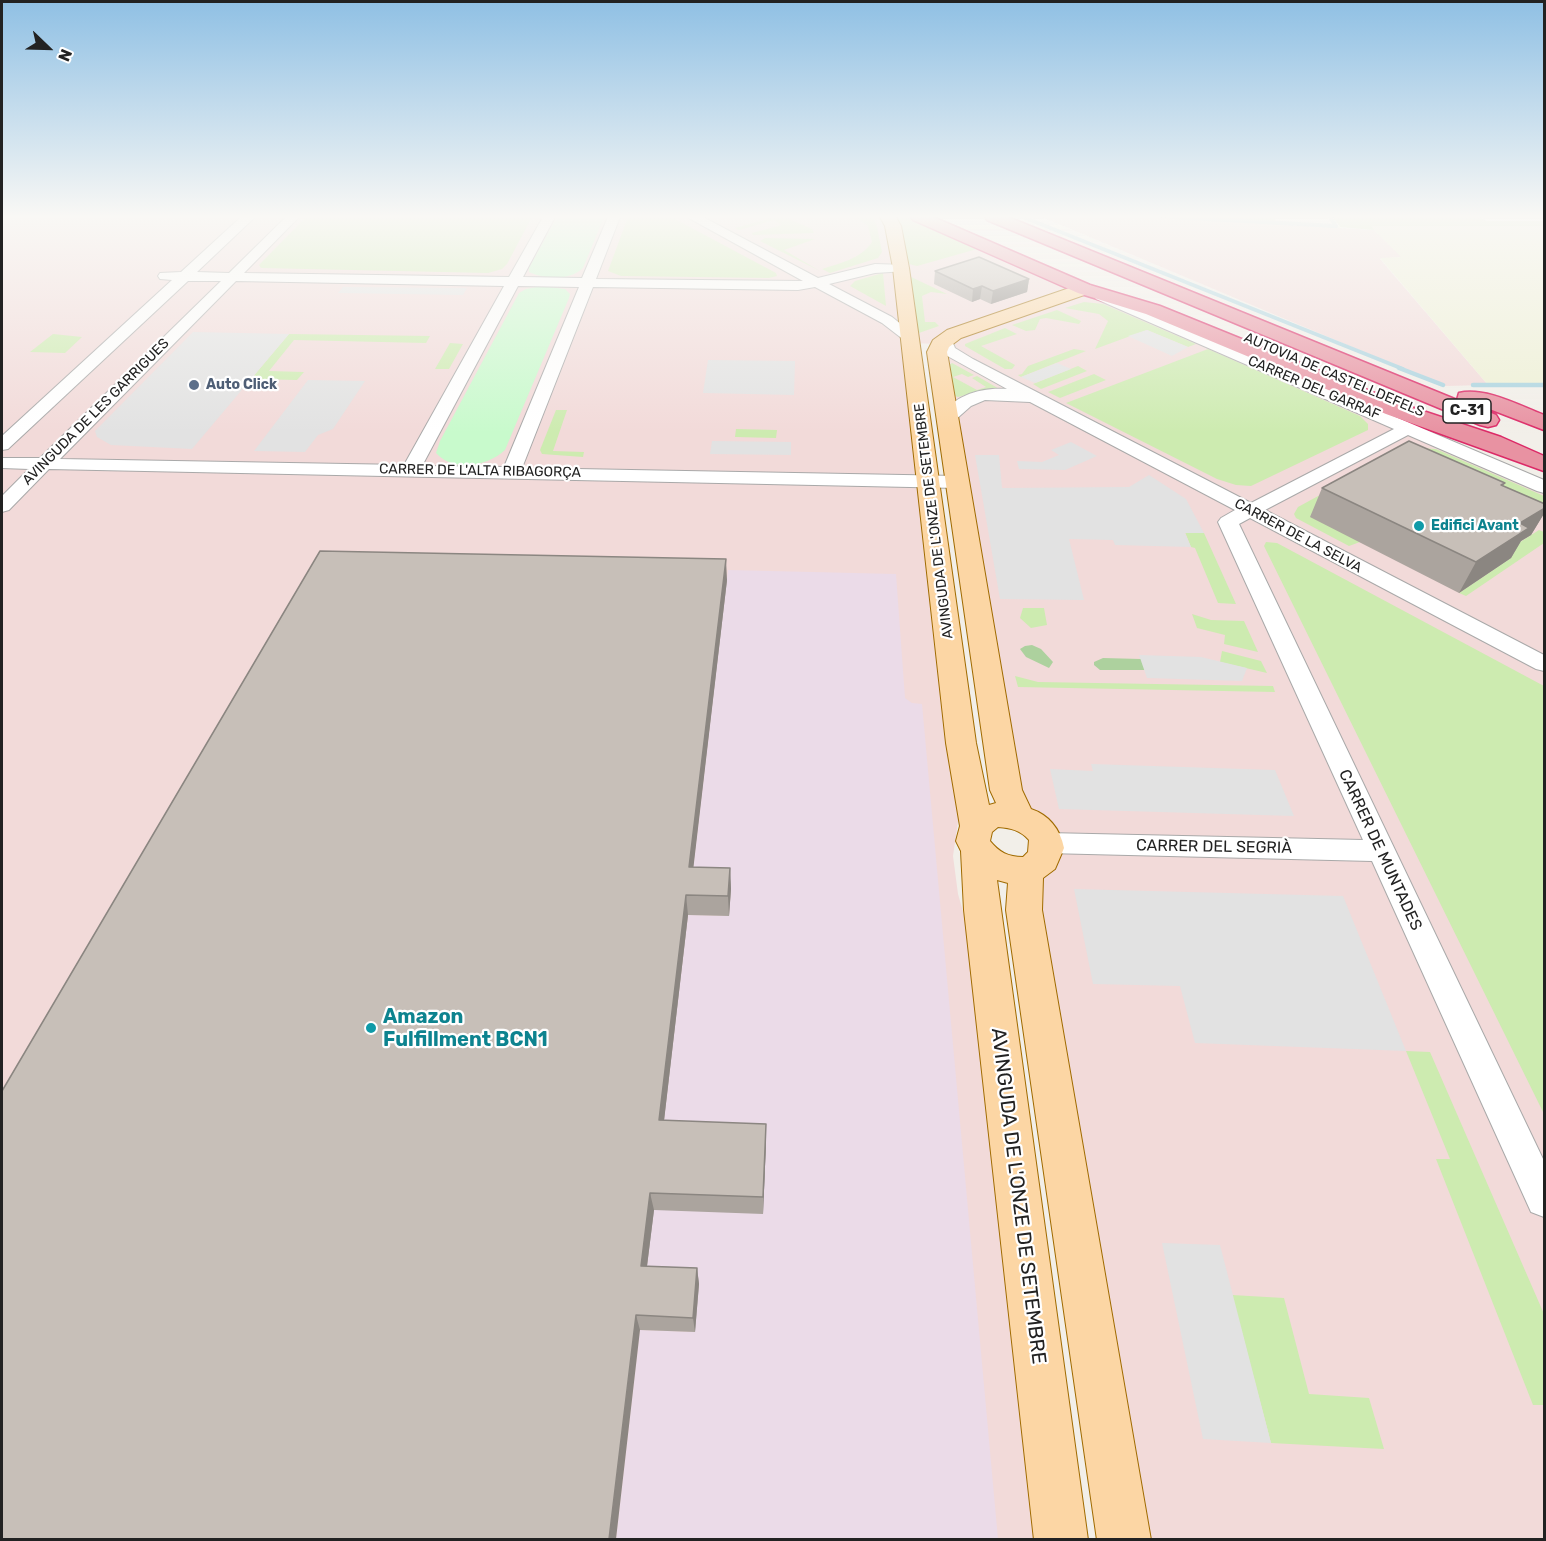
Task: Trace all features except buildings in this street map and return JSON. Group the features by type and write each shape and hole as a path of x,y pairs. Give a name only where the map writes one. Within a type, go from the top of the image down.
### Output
{"highway":[{"path":"1084,289 1153,310 1395,409 1512,450"},
{"name":"AUTOVIA DE CASTELLDEFELS","path":"1129,289 1545,464"},
{"name":"AUTOVIA DE CASTELLDEFELS","path":"1168,289 1545,442"},
{"path":"1390,380 1438,393 1493,403 1545,423"}],"main road":[{"name":"AVINGUDA DE L'ONZE DE SETEMBRE","path":"903,289 915,368 944,481 1005,786 1008,798 1018,817"},
{"path":"942,342 994,319 1084,289"},
{"name":"AVINGUDA DE L'ONZE DE SETEMBRE","path":"942,342 938,357 948,417 944,481 961,743 977,839 983,921 1061,1539"},
{"path":"1036,856 1001,868 987,861 977,839 995,816 1018,817 1036,826 1036,856 1024,910 1124,1539"}],"street":[{"path":"111,324 150,289"},
{"path":"2,445 171,289"},
{"name":"AVINGUDA DE LES GARRIGUES","path":"114,373 202,289"},
{"name":"AVINGUDA DE LES GARRIGUES","path":"2,506 40,456 220,289"},
{"path":"411,469 509,289"},
{"path":"511,472 584,289"},
{"path":"828,289 887,320 909,337"},
{"name":"CARRER DEL GARRAF","path":"1084,289 1545,487"},
{"name":"CARRER DE LA SELVA","path":"942,342 948,350 967,362 1248,511 1545,664"},
{"name":"CARRER DE LA SELVA","path":"948,417 964,400 986,395 1021,396 1053,406"},
{"path":"1248,511 1408,428"},
{"name":"CARRER DE L'ALTA RIBAGORÇA","path":"8,468 40,456 511,472 944,481"},
{"name":"CARRER DE MUNTADES","path":"1248,511 1228,522 1380,851 1545,1199"},
{"name":"CARRER DEL SEGRIÀ","path":"1036,856 1380,851"}],"shaded area":[{"path":"2,289 1085,289 1544,487 1544,1539 1139,1539 1032,894 1040,862 1018,817 940,344 910,343 960,808 953,856 958,894 998,1034 1036,1539 2,1540"},
{"path":"341,289 466,289 463,295 338,293"},
{"path":"1213,289 1406,289 1488,385 1445,386"},
{"path":"1147,330 1188,347 1172,356 1128,336"},
{"name":"Auto Click","path":"193,332 289,334 192,449 111,445 97,437 95,431"},
{"path":"708,360 795,361 794,395 703,393"},
{"path":"1057,363 1071,369 1035,383 1021,377"},
{"path":"308,380 365,381 333,429 318,435 305,452 254,451"},
{"path":"712,441 791,442 791,455 710,454"},
{"path":"1071,442 1097,456 1065,470 1019,469 1017,461 1042,462 1059,455 1051,450"},
{"path":"975,455 999,455 1002,488 1129,487 1149,475 1186,499 1204,533 1185,533 1191,547 1115,545 1113,540 1069,539 1084,600 1000,599"},
{"path":"728,570 896,574 905,698 912,703 922,704 998,1539 616,1540 640,1330 695,1332 645,1282 688,915 729,916 731,889 691,888"},
{"path":"1139,655 1201,657 1247,668 1242,681 1147,678"},
{"path":"1091,764 1275,770 1294,816 1059,809 1050,769 1093,771"},
{"path":"1074,889 1343,896 1406,1051 1195,1043 1180,986 1093,984"},
{"path":"1162,1243 1220,1245 1271,1443 1203,1439"}],"green space":[{"path":"526,289 564,289 570,294 505,450 490,460 471,465 461,465 443,459 436,453 440,441 519,293"},
{"path":"855,289 884,289 886,306"},
{"path":"911,289 936,289 947,294 931,292 922,296 925,322 935,322 939,326 916,334"},
{"path":"1406,289 1544,289 1544,386 1488,385"},
{"path":"1084,302 1103,304 1196,344 1188,347 1147,330 1095,349 1108,321 1099,314 1065,308"},
{"path":"1057,310 1081,321 1079,324 1040,319 1035,330 1026,331 1012,325"},
{"path":"1005,328 1017,334 981,346 1015,365 1012,369 1005,369 965,346 965,344"},
{"path":"53,334 82,337 65,353 30,352"},
{"path":"289,334 430,336 426,343 294,340 269,371 304,372 297,380 251,379"},
{"path":"450,343 463,344 449,369 435,369"},
{"path":"1074,349 1086,351 1021,377 1018,375 1022,374 1028,366"},
{"path":"1208,349 1360,416 1368,424 1368,430 1251,486 1236,485 1217,479 1066,403"},
{"path":"952,363 974,375 968,377 962,374 953,377 977,390 986,387 972,378 977,376 1001,390 979,391 955,396 949,365"},
{"path":"1078,366 1087,371 1041,389 1033,384"},
{"path":"1094,374 1106,380 1060,398 1048,392"},
{"path":"556,410 567,410 553,451 584,452 583,457 542,454 540,450"},
{"path":"736,429 777,430 776,438 735,437"},
{"path":"1419,448 1436,449 1544,496 1544,508"},
{"path":"1375,465 1360,542 1349,546 1296,518 1294,514 1298,507"},
{"path":"1539,530 1544,532 1544,543 1466,596 1459,593 1511,558 1503,553"},
{"path":"1185,532 1204,533 1236,604 1218,603 1195,548 1191,547"},
{"path":"1266,542 1277,543 1544,686 1544,1114 1264,546"},
{"path":"1023,608 1044,608 1047,625 1031,628 1020,618"},
{"path":"1192,614 1211,620 1244,621 1258,652 1224,644 1225,635 1197,628"},
{"path":"1032,645 1041,649 1053,662 1049,668 1026,657 1020,649"},
{"path":"1222,651 1261,661 1267,673 1220,662"},
{"path":"1103,658 1141,659 1148,670 1100,670 1094,662"},
{"path":"1015,676 1038,682 1273,686 1275,692 1018,687"},
{"path":"1406,1051 1430,1052 1544,1314 1544,1405 1533,1405 1436,1159 1450,1159"},
{"path":"1232,1295 1284,1298 1309,1394 1369,1398 1384,1449 1271,1443"}],"waterway":[{"path":"1203,289 1403,369"},
{"path":"1399,368 1443,385"},
{"path":"1473,385 1544,385"}],"place":[{"name":"Auto Click","path":"194,385"},
{"name":"Edifici Avant","path":"1419,526"},
{"name":"Amazon Fulfillment BCN1","path":"371,1028"}]}
